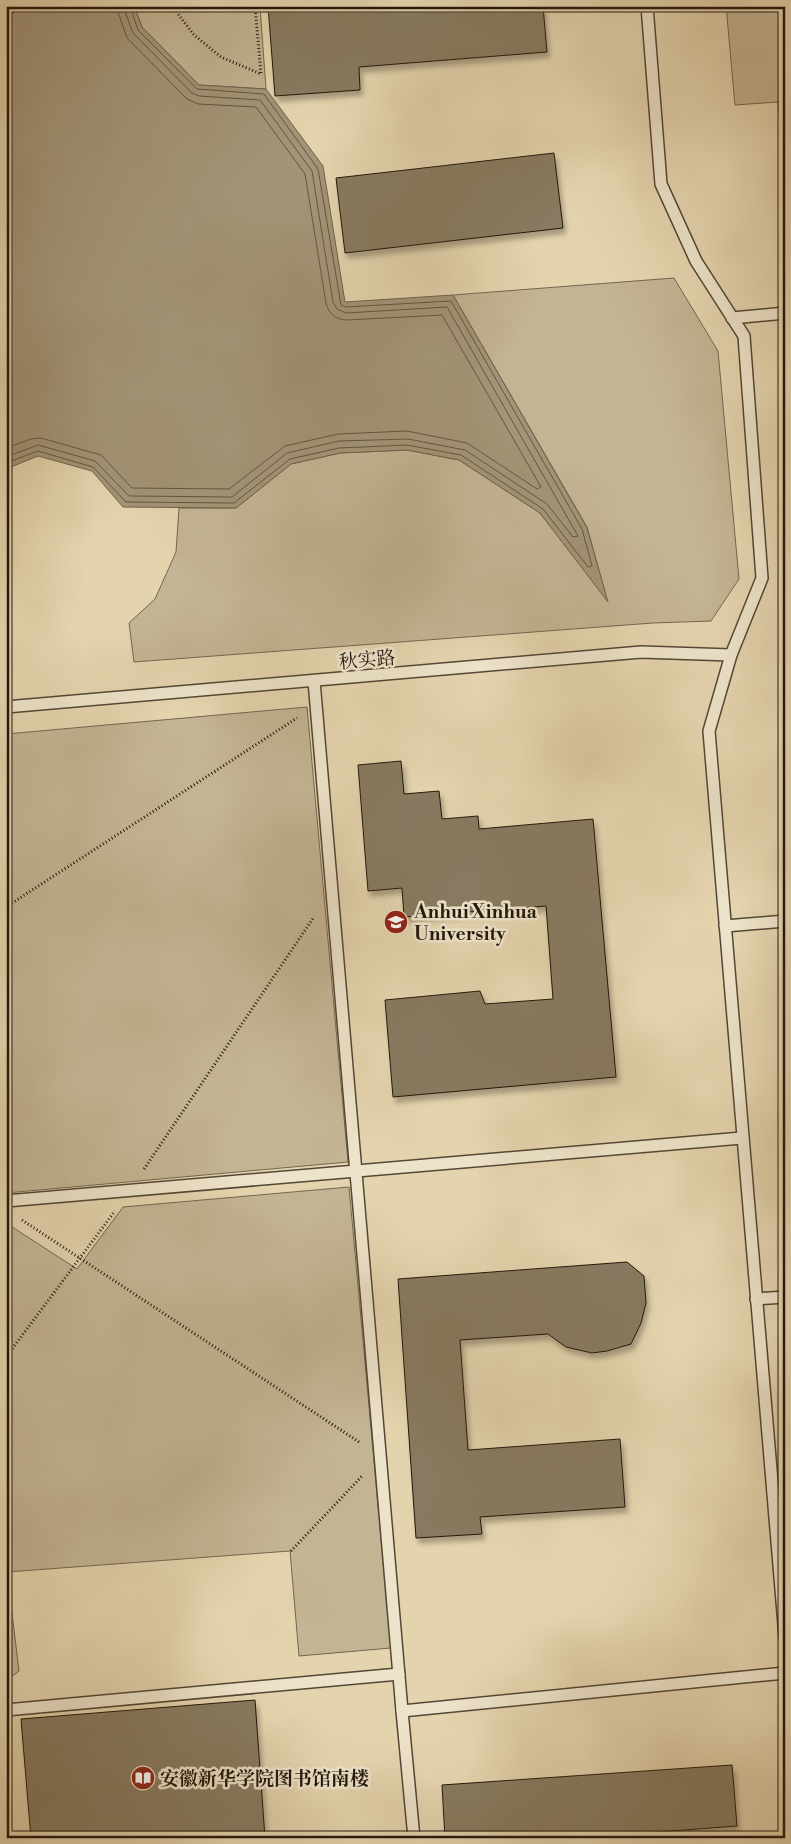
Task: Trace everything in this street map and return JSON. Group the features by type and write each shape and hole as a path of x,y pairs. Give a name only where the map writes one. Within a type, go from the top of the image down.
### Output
{"lane":[{"path":"647,6 661,184 696,261 744,336 762,578 731,655 709,731 785,1637"},
{"path":"732,318 785,313"},
{"name":"秋实路","path":"6,707 641,652 731,655"},
{"path":"314,681 414,1838"},
{"path":"725,926 785,921"},
{"path":"6,1201 742,1138"},
{"path":"756,1300 785,1297"},
{"path":"402,1710 785,1672"},
{"path":"6,1710 399,1674"}],"path":[{"path":"6,21 17,6"},
{"path":"172,6 194,35 221,57 261,74 255,6"},
{"path":"6,907 316,706"},
{"path":"6,1357 130,1190 332,890"},
{"path":"14,1215 380,1456 291,1551"}],"shaded area":[{"path":"134,6 260,6 266,89 199,85 142,27"},
{"path":"726,6 785,6 785,183 778,102 735,105"},
{"path":"674,278 718,351 739,579 711,621 653,623 134,662 129,623 155,599 176,552 179,508 236,508 291,464 340,453 407,450 459,460 540,513 607,600 587,527 453,295"},
{"path":"307,707 348,1162 6,1193 6,734"},
{"path":"349,1187 391,1648 299,1656 290,1551 7,1572 19,1671 6,1681 6,1223 77,1269 123,1207"}],"water":[{"path":"6,6 134,6 142,27 199,85 266,89 323,166 345,302 453,295 587,528 608,602 540,513 459,460 407,450 340,453 291,464 236,508 123,507 92,471 38,456 6,469"}],"building":[{"path":"268,6 543,6 547,52 359,67 360,90 275,96"},
{"path":"554,153 563,228 345,253 336,178"},
{"path":"401,761 404,794 439,791 442,819 478,816 479,829 593,819 616,1077 393,1097 385,1000 480,991 485,1004 553,999 546,906 404,917 402,888 368,891 358,765"},
{"path":"627,1262 644,1276 646,1303 641,1323 631,1344 592,1353 566,1347 548,1334 460,1340 468,1450 620,1439 625,1507 480,1517 482,1534 416,1538 398,1279"},
{"name":"安徽新华学院图书馆南楼","path":"255,1700 265,1838 31,1838 21,1719"},
{"path":"732,1765 737,1826 579,1838 445,1838 442,1785"}],"place":[{"name":"Anhui Xinhua University","path":"396,922"},
{"name":"安徽新华学院图书馆南楼","path":"143,1778"}]}
